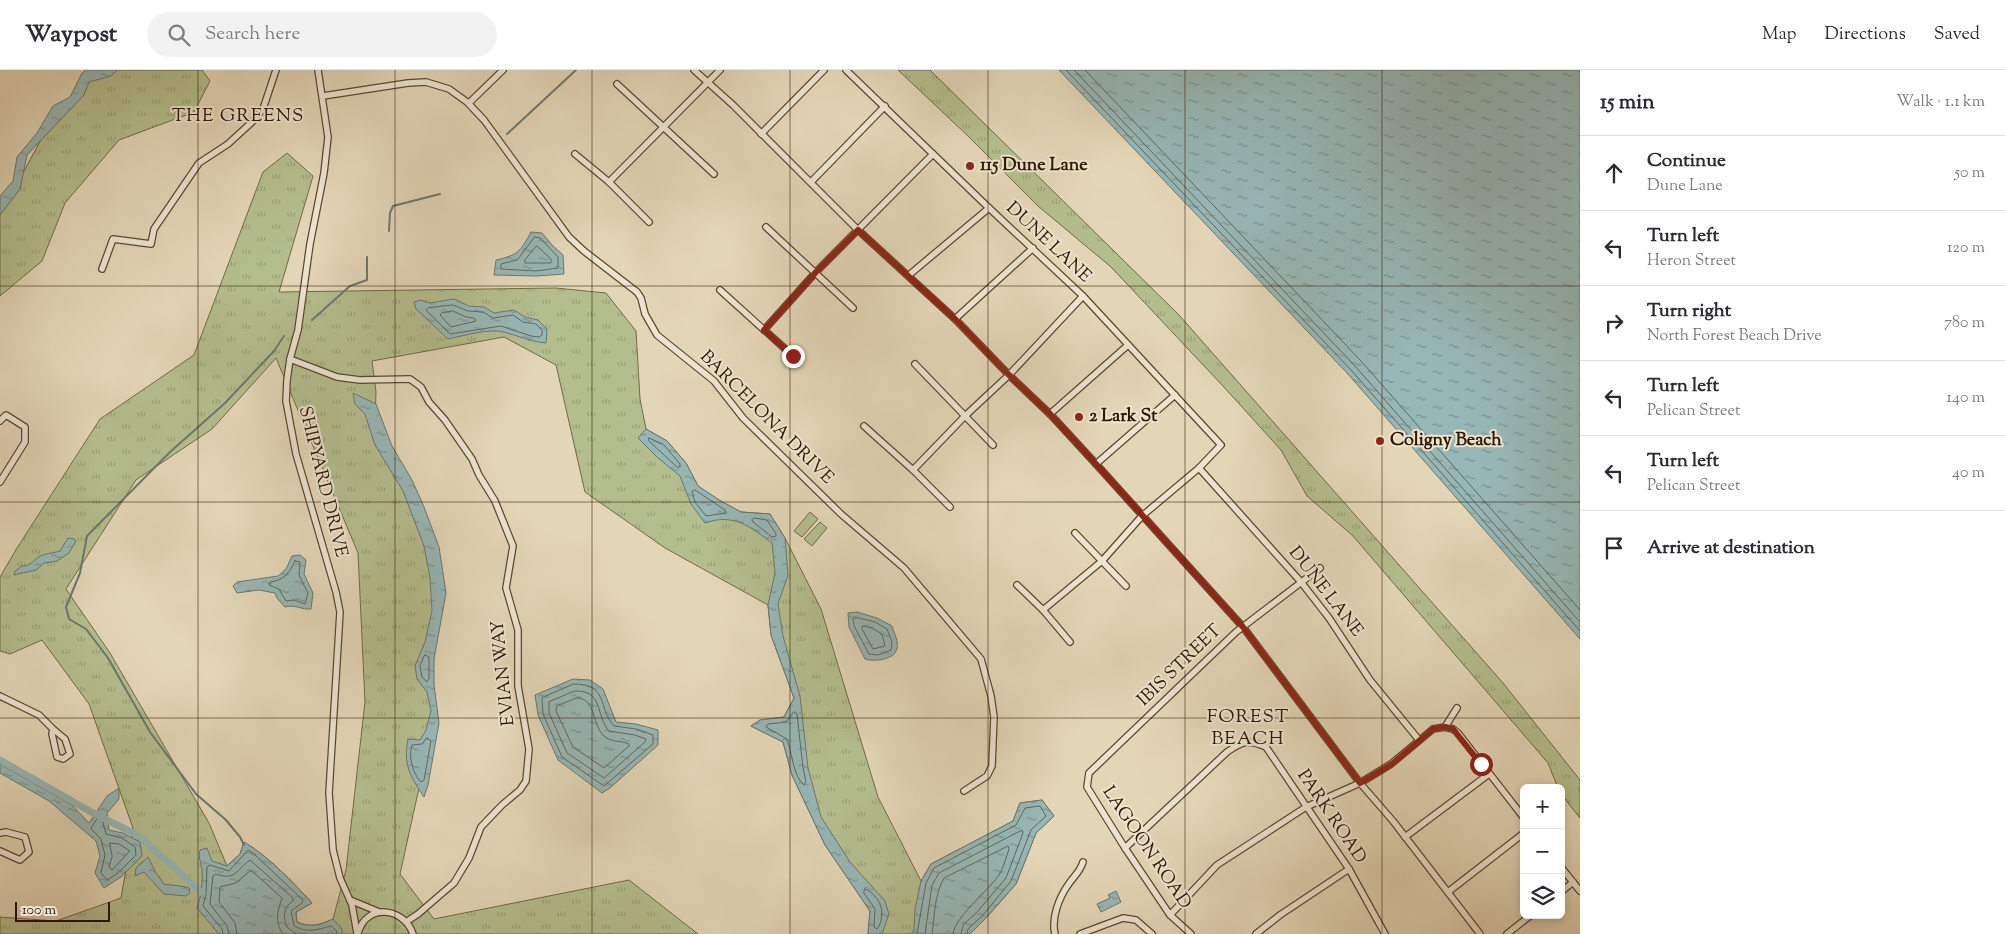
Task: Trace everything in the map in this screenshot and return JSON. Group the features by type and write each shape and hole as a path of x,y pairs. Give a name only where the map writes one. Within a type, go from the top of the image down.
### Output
{"street":[{"path":"102,269 113,239 151,244 154,229 200,163 228,144 263,109 276,70"},
{"name":"SHIPYARD DRIVE","path":"318,70 328,138 324,173 310,244 300,322 290,359 286,401 296,454 336,592 340,612 329,793 334,850 340,878 355,914 357,934"},
{"path":"469,103 503,70"},
{"path":"694,70 811,182 858,230 955,319 1050,414 1096,464 1243,627 1360,783 1405,837 1480,934"},
{"path":"609,182 720,70"},
{"path":"761,134 824,70"},
{"name":"DUNE LANE","path":"846,70 1083,296 1221,445 1199,468 1301,582 1335,626 1370,680 1419,740"},
{"name":"BARCELONA DRIVE","path":"323,96 426,82 449,89 469,103 484,120 569,237 642,298 645,314 657,335 714,381 743,418 841,514 904,568 981,659 991,696 994,717 992,766 987,776 964,791"},
{"path":"617,84 714,174"},
{"path":"811,182 885,106"},
{"path":"574,154 609,182 649,222"},
{"path":"764,330 816,272 933,154"},
{"path":"909,275 989,208"},
{"path":"766,227 853,308"},
{"path":"955,319 1033,248"},
{"path":"720,290 793,356"},
{"path":"913,470 965,416 1009,375 1083,296"},
{"path":"1050,414 1128,345"},
{"name":"EVIAN WAY","path":"290,359 337,377 360,380 410,379 421,387 429,402 445,420 472,459 478,475 495,501 513,546 506,588 518,630 518,686 529,749 526,781 520,790 502,805 481,827 469,858 454,883 406,922"},
{"path":"915,364 993,445"},
{"path":"1096,464 1175,395"},
{"path":"0,421 8,413 25,427 25,442 0,482"},
{"path":"864,426 913,470 950,507"},
{"path":"1043,610 1102,560 1142,516 1199,468"},
{"path":"1075,533 1126,586"},
{"name":"IBIS STREET","path":"1089,773 1243,627 1320,568"},
{"path":"1017,585 1043,610 1070,642"},
{"path":"0,696 39,715 65,739 70,754 63,759 57,756 52,734 53,729"},
{"path":"1445,727 1457,708"},
{"path":"1170,915 1217,865 1306,807 1360,783 1392,764 1433,729 1445,727 1453,729 1458,733 1520,813"},
{"name":"PARK ROAD","path":"1125,848 1227,752 1242,742 1255,742 1266,747 1349,869 1384,934"},
{"name":"LAGOON ROAD","path":"1089,773 1087,787 1125,848 1170,915 1191,934"},
{"path":"1405,837 1489,774"},
{"path":"0,833 6,832 25,837 29,852 20,860 0,851"},
{"path":"1448,892 1520,836"},
{"path":"1055,934 1054,920 1058,903 1068,885 1080,871 1083,862"},
{"path":"1256,934 1280,915 1349,869"},
{"path":"1565,871 1580,891"},
{"path":"1565,889 1573,882"},
{"path":"350,900 379,912 399,915 406,922 412,934"},
{"path":"357,934 363,921 379,912"},
{"path":"1080,934 1122,918 1136,920 1152,934"},
{"path":"1507,934 1526,919"}],"green space":[{"path":"99,70 202,70 210,81 194,112 119,140 65,203 42,261 0,296 0,207 23,173 44,134"},
{"path":"898,70 930,70 1179,315 1503,683 1580,780 1580,818 1565,799 1565,784 1556,784 1548,763 1353,536 1307,496 1281,450 1111,267 1038,206"},
{"path":"287,153 313,176 279,292 556,288 606,293 636,331 640,399 646,429 667,441 686,463 698,486 741,512 770,514 785,538 821,609 878,797 921,881 931,864 1013,821 1020,803 1042,800 1054,816 1036,833 1016,884 970,934 868,934 870,911 825,845 792,775 783,742 751,726 760,720 784,717 794,698 771,635 768,605 665,548 585,492 556,365 504,337 372,361 376,392 375,422 431,531 441,600 427,676 436,711 400,874 434,919 629,880 698,934 0,934 0,917 56,921 121,898 133,828 89,704 42,640 10,654 0,651 0,577 100,419 194,355 263,172","holes":["276,358 358,553 365,702 346,870 333,919 319,924 306,925 297,922 296,912 312,903 262,855 244,842 240,854 227,866 209,823 110,653 66,589 136,480 212,429"]},
{"path":"810,512 818,519 802,537 794,531"},
{"path":"820,522 827,528 812,546 804,539"}],"water":[{"path":"86,70 117,70 111,76 89,82 84,95 27,155 20,189 0,215 0,196 13,181 17,157 37,133 53,106 70,97 82,73"},
{"path":"1059,70 1580,70 1580,639 1347,373"},
{"path":"531,232 542,233 563,255 564,274 537,276 494,275 496,260 518,252"},
{"path":"454,299 469,306 484,307 494,313 514,310 525,317 538,320 547,329 546,343 497,331 448,339 416,309 414,302 421,300 429,303"},
{"path":"353,393 376,404 392,446 412,480 424,507 439,547 446,593 434,659 434,685 439,723 428,785 424,797 411,776 406,756 408,739 420,740 426,730 431,711 427,692 417,679 415,666 425,642 432,610 430,578 424,546 403,491 375,445 365,414 355,404"},
{"path":"646,429 667,441 686,463 698,486 741,512 770,514 785,538 788,575 778,604 783,636 800,696 808,768 821,817 850,862 885,901 889,914 882,934 868,934 870,911 825,845 792,775 783,742 751,726 760,720 784,717 794,698 771,635 768,605 775,573 772,543 756,531 733,520 715,520 705,523 691,504 680,476 638,438"},
{"path":"68,538 76,541 69,553 57,561 44,563 36,570 14,575 15,571 22,566 30,564 40,556 60,551"},
{"path":"300,555 306,560 304,574 313,593 311,609 292,606 285,607 275,593 259,590 237,593 233,586 237,582 278,576 286,569 292,556"},
{"path":"857,612 877,618 892,626 897,640 897,649 892,656 878,660 865,659 849,627 848,613"},
{"path":"573,679 590,680 603,689 616,722 636,724 658,730 658,745 602,793 558,760 538,715 535,695"},
{"path":"0,764 72,805 89,823 107,796 119,788 119,799 107,813 109,830 123,833 140,842 142,856 121,877 104,888 95,873 100,856 96,841 49,801 0,773"},
{"path":"1042,800 1054,816 1036,833 1016,884 986,918 970,934 911,934 914,930 915,909 921,881 931,864 1013,821 1020,803"},
{"path":"244,842 271,862 312,903 296,912 297,922 315,925 333,919 342,929 342,934 219,934 197,908 202,880 199,858 200,850 207,848 212,861 227,866 240,854"},
{"path":"148,857 164,884 189,888 190,893 186,896 164,894 144,872 135,876 136,868"},
{"path":"1116,891 1121,902 1101,912 1097,904 1110,898 1108,895"}],"waterway":[{"path":"507,134 576,70"},
{"path":"389,231 390,213 393,206 440,194"},
{"path":"312,320 350,286 367,280 367,257"},
{"path":"244,845 226,820 196,794 150,732 108,658 86,629 69,619 66,607 80,573 87,536 169,453 225,403 274,351 284,336"},
{"path":"0,760 93,813 139,836 202,893"}],"place":[{"name":"115 Dune Lane","path":"970,166"},
{"name":"2 Lark St","path":"1079,417"},
{"name":"Coligny Beach","path":"1380,441"}],"district":[{"name":"THE GREENS","path":"238,116"},
{"name":"FOREST BEACH","path":"1248,728"}],"route":[{"path":"793,356 764,330 816,272 858,230 955,319 1050,414 1096,464 1243,627 1360,783 1392,764 1433,729 1445,727 1453,729 1458,733 1481,764"}]}
